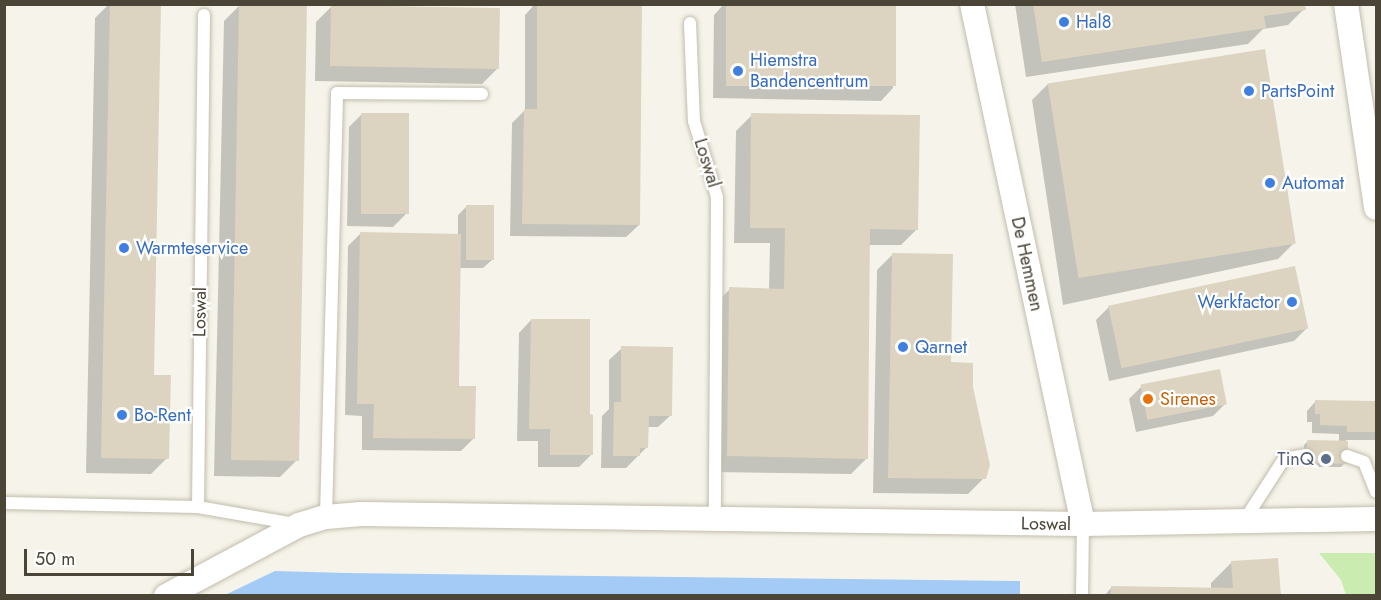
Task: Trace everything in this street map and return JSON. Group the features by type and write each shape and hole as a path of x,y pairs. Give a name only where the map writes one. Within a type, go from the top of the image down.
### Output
{"street":[{"name":"De Hemmen","path":"972,4 1083,524"},
{"path":"1346,4 1377,208"},
{"name":"Loswal","path":"166,596 300,525 326,517 361,514 1083,524 1377,519"}],"lane":[{"name":"Loswal","path":"204,15 198,507 300,525"},
{"name":"Loswal","path":"690,23 694,121 717,197 715,519"},
{"path":"326,517 337,93 482,94"},
{"path":"1244,521 1284,459 1307,455"},
{"path":"1347,456 1364,462 1377,492"},
{"path":"4,503 198,507"},
{"path":"1082,596 1083,524"}],"green space":[{"path":"1319,553 1376,553 1376,595 1346,595 1341,580"}],"water":[{"path":"275,571 1020,581 1020,596 225,595"}],"building":[{"path":"110,4 161,4 154,375 171,375 169,459 101,458"},
{"path":"239,4 307,5 299,461 231,460"},
{"path":"537,4 642,4 640,225 522,224 524,109 537,109"},
{"path":"726,4 896,4 896,86 726,86"},
{"path":"1033,4 1305,4 1306,10 1264,16 1266,28 1042,62"},
{"path":"331,5 500,8 499,69 330,66"},
{"path":"1265,49 1296,244 1079,278 1048,83"},
{"path":"361,113 409,113 409,214 361,214"},
{"path":"751,113 920,115 918,230 870,229 868,459 727,456 729,287 784,289 785,228 750,228"},
{"path":"466,205 494,205 494,260 466,260"},
{"path":"360,232 461,234 459,386 476,386 475,439 373,438 374,404 357,404"},
{"path":"892,253 953,254 951,362 973,363 973,387 990,465 986,479 888,478"},
{"path":"1295,266 1308,329 1121,368 1108,306"},
{"path":"531,319 590,319 590,414 593,415 593,455 550,455 550,429 529,429"},
{"path":"621,346 673,347 672,416 649,416 648,448 640,448 640,456 613,456 614,402 621,402"},
{"path":"1220,369 1227,404 1147,420 1140,384"},
{"path":"1315,400 1376,401 1376,432 1347,432 1347,426 1320,425 1320,414 1315,414"},
{"path":"1307,440 1348,441 1348,464 1307,463"},
{"path":"1278,558 1281,596 1111,596 1111,586 1233,588 1231,561"}],"place":[{"name":"Hal8","path":"1064,22"},
{"name":"Hiemstra Bandencentrum","path":"738,71"},
{"name":"PartsPoint","path":"1249,91"},
{"name":"Automat","path":"1270,183"},
{"name":"Warmteservice","path":"124,248"},
{"name":"Werkfactor","path":"1292,302"},
{"name":"Qarnet","path":"903,347"},
{"name":"Sirenes","path":"1148,399"},
{"name":"Bo-Rent","path":"122,415"},
{"name":"TinQ","path":"1326,459"}]}
